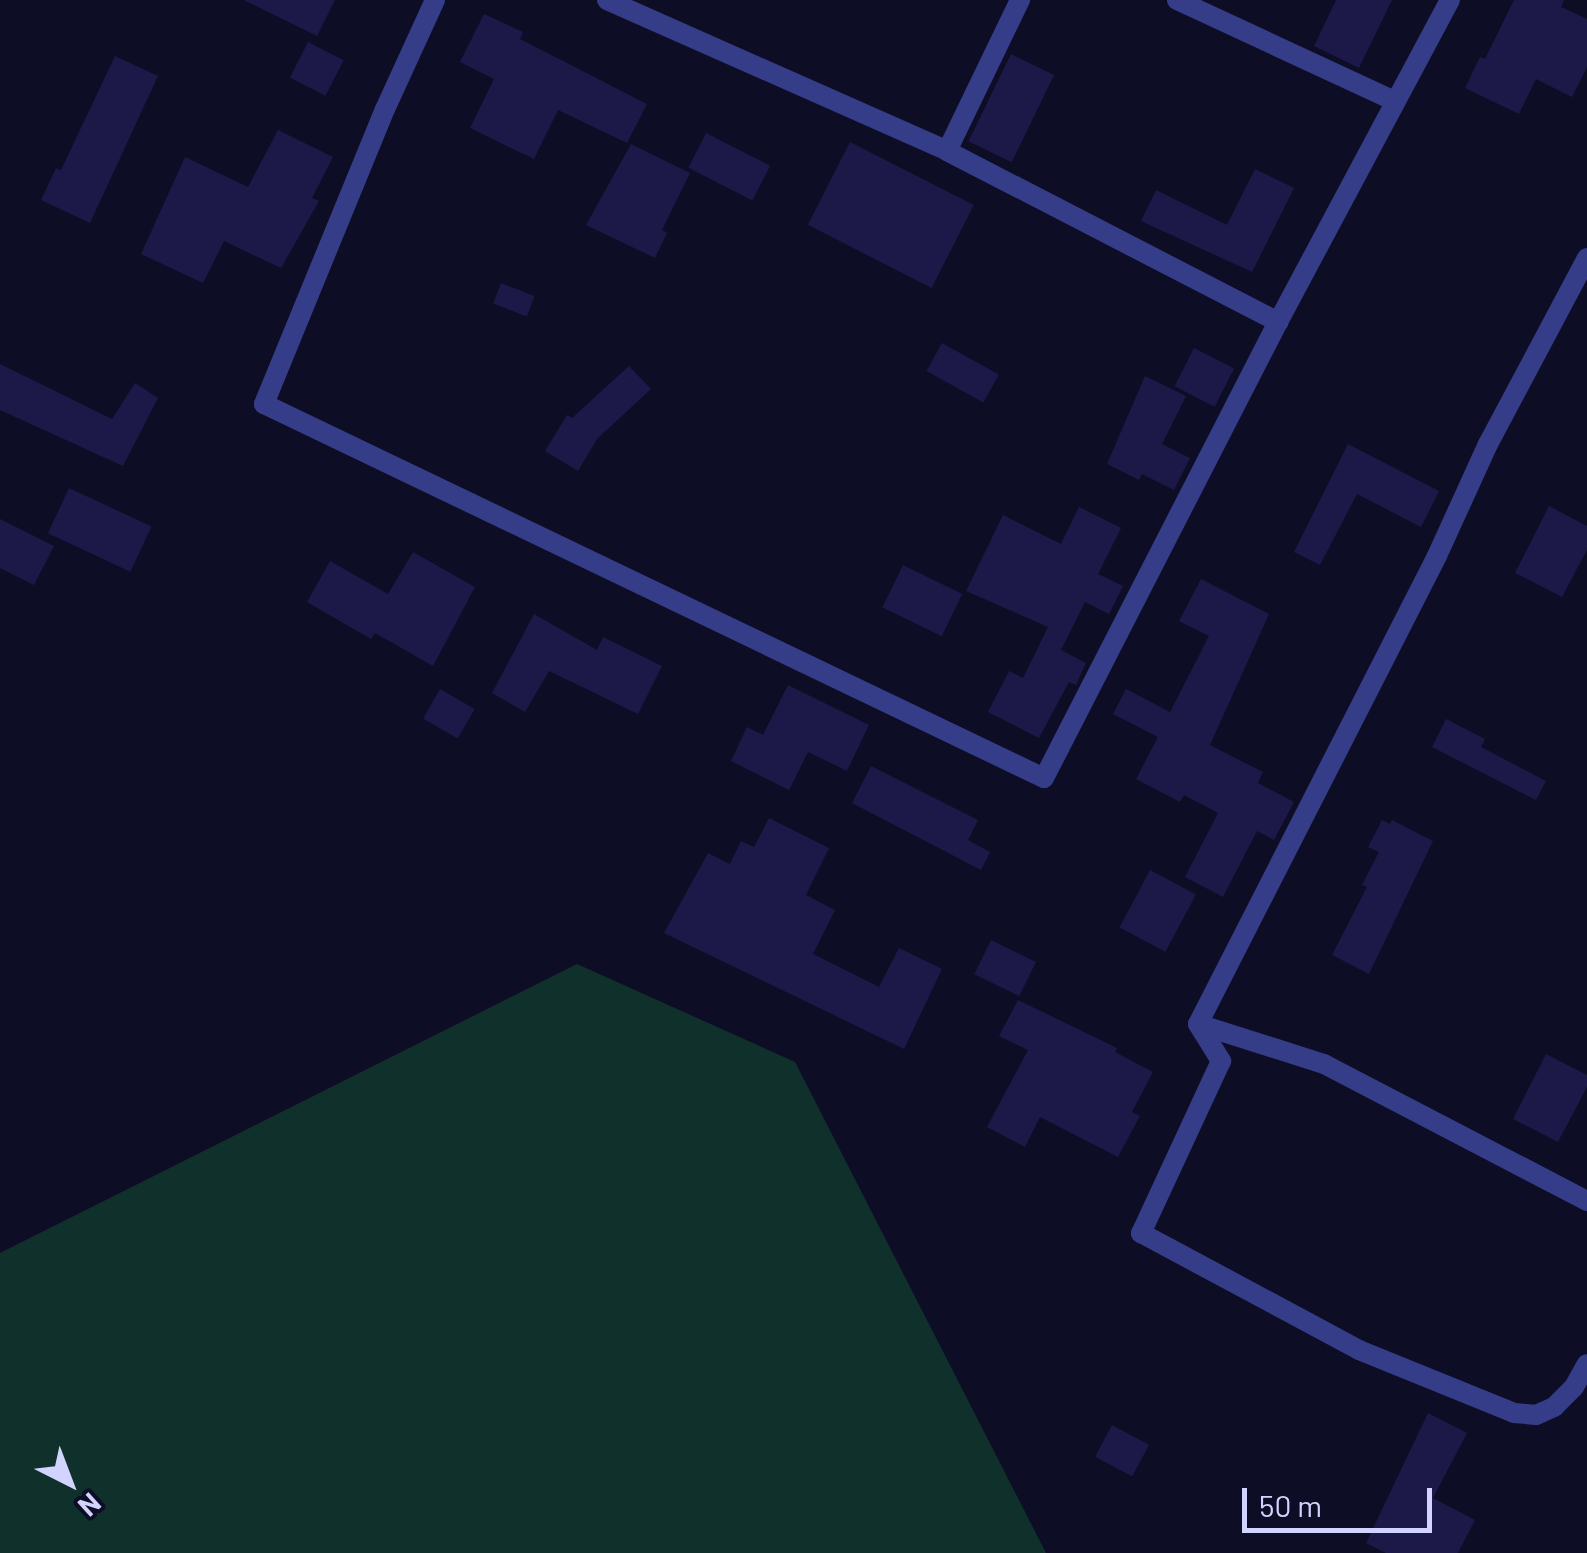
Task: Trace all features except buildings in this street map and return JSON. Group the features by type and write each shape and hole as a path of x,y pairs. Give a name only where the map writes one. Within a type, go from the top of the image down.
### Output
{"street":[{"path":"435,0 385,108 264,404 1044,778 1278,322 1450,0"},
{"path":"607,0 947,150 1278,322"},
{"path":"947,150 1020,0"},
{"path":"1177,0 1395,101"},
{"path":"1198,1024 1437,556 1488,444 1587,258"},
{"path":"1198,1024 1324,1064 1587,1202"},
{"path":"1198,1024 1221,1061 1141,1232 1359,1350 1514,1413 1536,1415 1554,1407 1574,1387 1587,1364"}],"green space":[{"path":"577,964 795,1062 1046,1553 0,1553 0,1253"}]}
